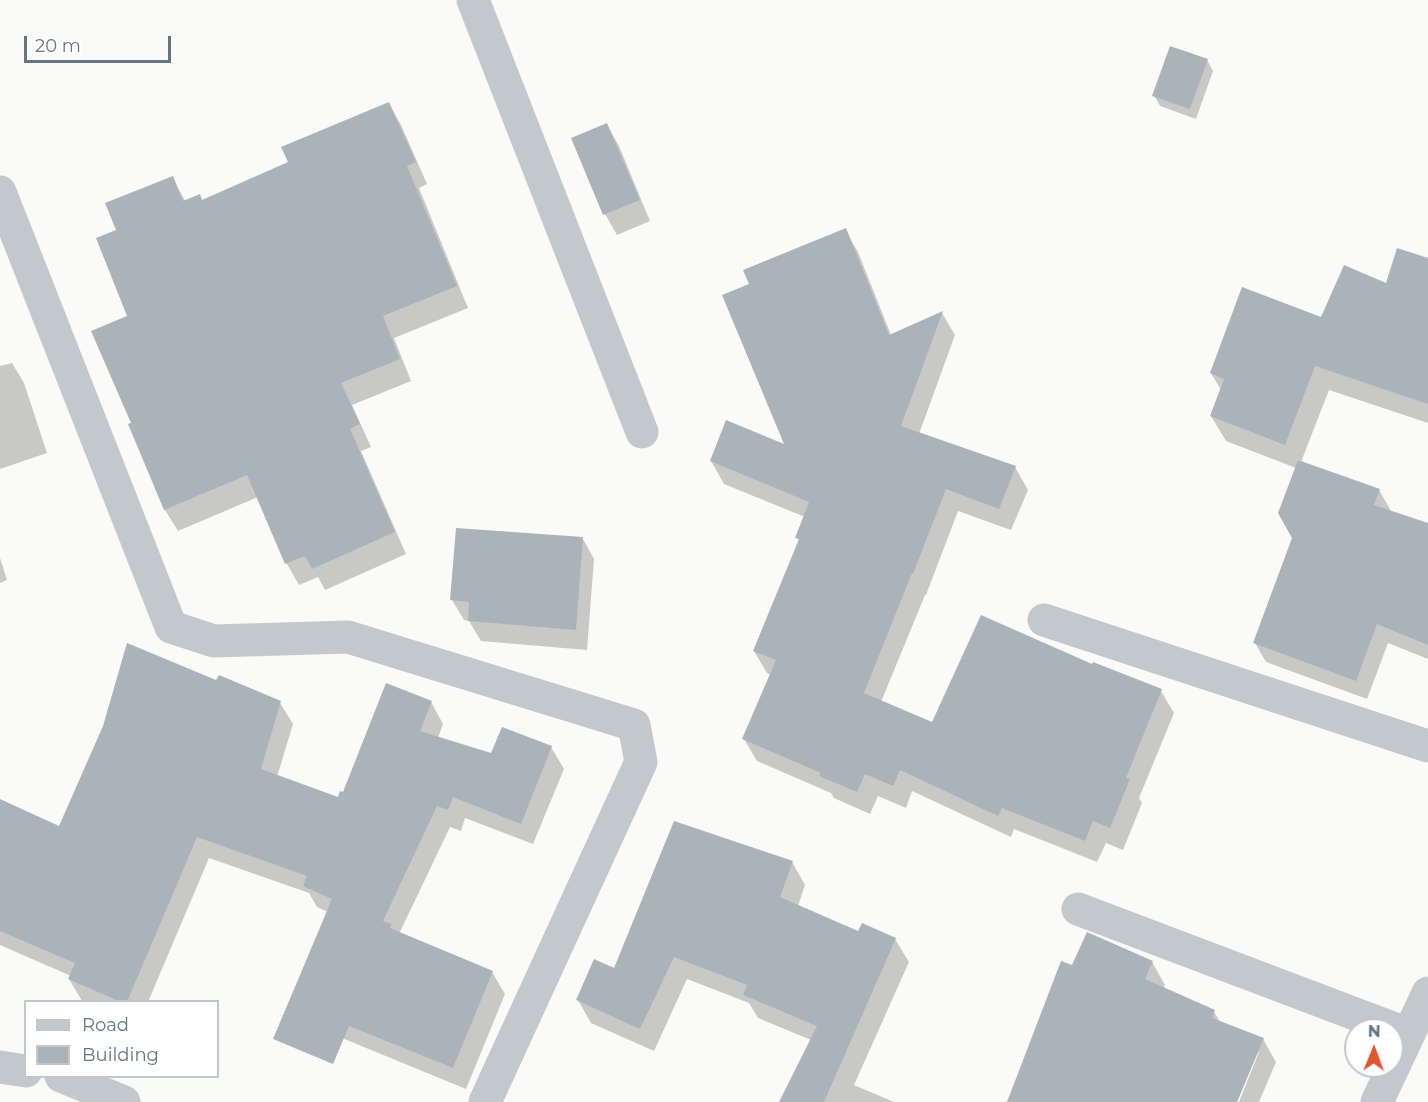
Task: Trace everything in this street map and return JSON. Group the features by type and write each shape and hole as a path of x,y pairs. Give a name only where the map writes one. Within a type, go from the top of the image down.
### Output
{"street":[{"path":"473,0 642,432"},
{"path":"0,192 171,627 214,641 348,637 634,725 641,762 486,1102"},
{"path":"1044,620 1428,746"},
{"path":"1078,909 1408,1034"},
{"path":"1377,1102 1428,993"},
{"path":"0,1067 24,1071"},
{"path":"67,1078 124,1102"}],"building":[{"path":"1170,46 1208,59 1190,109 1152,96"},
{"path":"389,102 416,162 407,166 457,286 383,316 400,359 341,383 360,424 350,429 395,532 312,569 305,556 285,564 247,475 164,510 128,424 131,423 91,331 127,316 96,238 116,230 105,203 173,176 183,201 200,194 202,200 288,162 281,147"},
{"path":"607,123 640,200 603,215 571,138"},
{"path":"846,228 889,335 943,311 901,426 1016,466 999,509 946,489 864,693 932,722 981,615 1092,664 1093,662 1162,689 1126,778 1130,779 1110,828 1093,821 1085,841 1002,808 998,816 900,770 893,786 865,774 857,792 819,776 821,773 742,739 776,660 753,651 799,539 795,538 809,502 710,461 726,420 784,444 722,295 749,284 743,270"},
{"path":"1397,248 1428,258 1428,404 1315,366 1285,445 1210,416 1224,379 1210,373 1242,287 1321,317 1344,265 1386,283"},
{"path":"1298,460 1380,489 1374,505 1428,523 1428,645 1377,624 1356,681 1253,643 1292,538 1278,513"},
{"path":"456,528 583,537 576,630 468,621 469,602 450,600"},
{"path":"127,643 216,680 219,675 281,701 261,769 338,797 340,791 343,792 386,683 432,701 420,731 491,753 502,727 552,746 521,824 453,797 448,810 437,806 383,921 392,924 390,928 493,971 453,1068 349,1026 333,1064 273,1039 332,899 303,886 307,876 197,837 128,1000 116,1000 68,979 75,963 0,931 0,799 59,826 103,726"},
{"path":"674,821 793,861 780,897 858,931 862,923 896,938 824,1102 779,1102 817,1026 743,995 747,985 674,957 640,1029 576,1000 594,959 614,968"},
{"path":"1087,932 1153,961 1145,979 1215,1010 1212,1018 1264,1038 1237,1102 1007,1102 1061,961 1072,965"}]}
